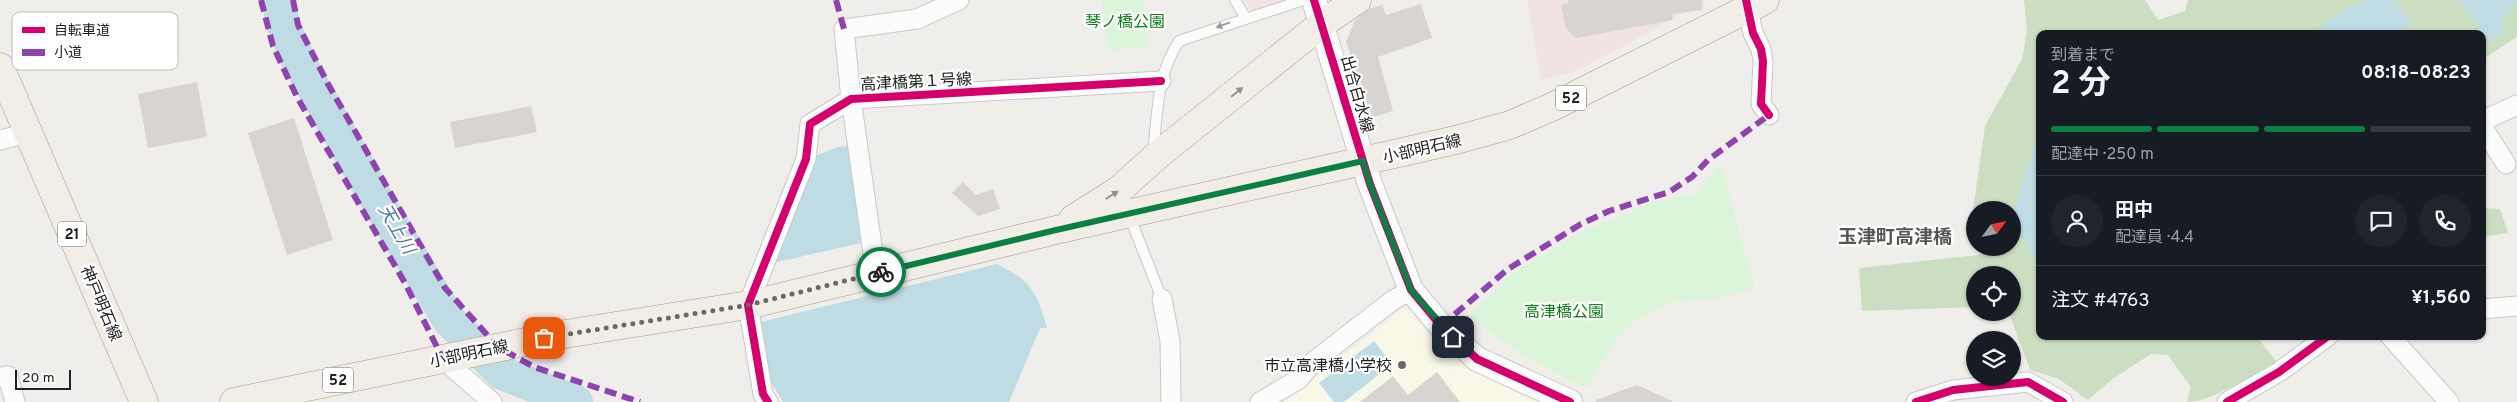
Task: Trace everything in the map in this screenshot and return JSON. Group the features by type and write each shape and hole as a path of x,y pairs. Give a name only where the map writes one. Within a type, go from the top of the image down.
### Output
{"main road":[{"name":"小部明石線","path":"1056,230 1119,190 1318,11 1357,0"},
{"name":"小部明石線","path":"234,402 560,334 748,305 1056,230 1456,140 1510,125 1552,107 1753,3"},
{"name":"神戸明石線","path":"0,67 144,402"}],"street":[{"path":"876,274 851,99 844,29 917,19 959,0"},
{"path":"1753,3 1753,32 1761,49 1763,61 1761,104 1769,115"},
{"name":"出合白水線","path":"1318,11 1370,184 1411,290 1441,326 1477,359 1570,402"},
{"name":"高津橋第１号線","path":"748,305 806,159 810,124 851,99 1162,81"},
{"path":"2486,119 2517,106"},
{"path":"2486,132 2506,164"},
{"path":"0,140 28,133"},
{"path":"1260,402 1299,379 1314,361 1393,300 1411,290"},
{"path":"1162,300 1170,341 1171,402"},
{"path":"748,305 763,394 768,402"},
{"path":"2486,309 2517,306"},
{"path":"2227,402 2279,372 2323,340"},
{"path":"2394,340 2449,402"},
{"path":"443,359 492,402"},
{"path":"0,377 8,376 15,402"},
{"path":"1916,402 1953,390 1970,395 2028,382 2063,402"}],"lane":[{"path":"1235,0 1245,18"},
{"path":"1159,154 1154,143 1162,81 1168,58 1179,41 1303,0"},
{"path":"1129,214 1162,300"}],"shaded area":[{"path":"1244,0 1290,0 1253,12"},
{"path":"1527,0 1707,0 1577,71 1541,80"},
{"name":"市立高津橋小学校","path":"1405,307 1431,337 1451,351 1547,402 1285,402"}],"green space":[{"name":"琴ノ橋公園","path":"1101,0 1144,0 1148,46 1109,51"},
{"path":"2024,0 2145,0 2158,20 2185,11 2188,0 2517,0 2517,37 2486,57 2486,30 2036,30 2036,340 2259,340 2277,362 2220,393 2197,401 2187,402 2191,387 2168,355 2151,354 2111,380 2088,400 2059,379 2030,370 2021,346 2021,331 2016,331 2012,321 2021,321 2021,266 1966,266 1966,307 1862,311 1859,268 1969,256 2021,256 2021,201 1974,201 1985,126 2022,59 2027,31"},
{"name":"高津橋公園","path":"1720,163 1755,288 1720,298 1667,303 1638,319 1615,340 1587,388 1526,356 1469,316 1509,276 1574,236 1657,200 1695,195"},
{"path":"2486,208 2500,209 2508,233 2486,237"}],"water":[{"path":"2372,0 2395,0 2410,22 2406,30 2317,30 2350,6"},
{"path":"2458,0 2517,0 2517,5 2514,5 2504,16 2501,36 2490,40 2486,35 2486,30 2482,30"},
{"path":"2036,142 2036,262 2021,235 2021,201 2017,201"},
{"path":"849,146 861,243 773,263 815,156 837,147"},
{"path":"997,264 1018,276 1031,289 1040,305 1047,328 1040,328 1009,402 783,402 770,380 757,323"},
{"path":"1374,341 1392,364 1344,402 1334,402 1319,383"}],"building":[{"path":"1568,0 1702,0 1703,10 1672,14 1673,20 1576,38 1566,28 1561,5 1568,3"},
{"path":"1421,4 1432,38 1378,57 1393,111 1371,118 1358,73 1346,42 1355,20 1369,9 1382,5 1386,15"},
{"path":"197,82 207,137 148,148 138,94"},
{"path":"531,106 537,132 455,148 450,122"},
{"path":"294,118 333,240 287,255 248,133"},
{"path":"963,182 976,195 993,189 1000,209 978,216 952,193"},
{"path":"1437,372 1460,402 1360,402 1393,376 1408,395"},
{"path":"1637,385 1674,402 1596,402 1596,400"}],"waterway":[{"name":"天上川","path":"278,0 283,24 298,60 379,204 449,320 502,373 576,402"}],"marked path":[{"path":"261,0 273,46 297,97 405,283 443,359"},
{"path":"293,0 298,25 328,84 445,288 498,347 534,367 640,402"},
{"path":"836,0 844,29"},
{"path":"1441,326 1508,269 1581,224 1609,211 1669,192 1692,177 1708,160 1769,115"}],"cycle path":[{"path":"1314,0 1370,184 1411,290 1441,326 1477,359 1570,402"},
{"path":"1746,0 1753,33 1761,49 1763,61 1761,104 1769,115"},
{"path":"768,402 763,394 748,305 806,159 810,124 851,99 1161,81"},
{"path":"2227,402 2279,372 2323,340"},
{"path":"1916,402 1953,390 2028,382 2063,402"}],"way so far":[{"path":"544,338 748,305 881,272"}],"place":[{"name":"市立高津橋小学校","path":"1402,365"}],"district":[{"name":"玉津町高津橋","path":"1895,236"}],"route":[{"path":"881,272 1056,230 1363,161 1411,290 1441,326 1453,337"}]}
